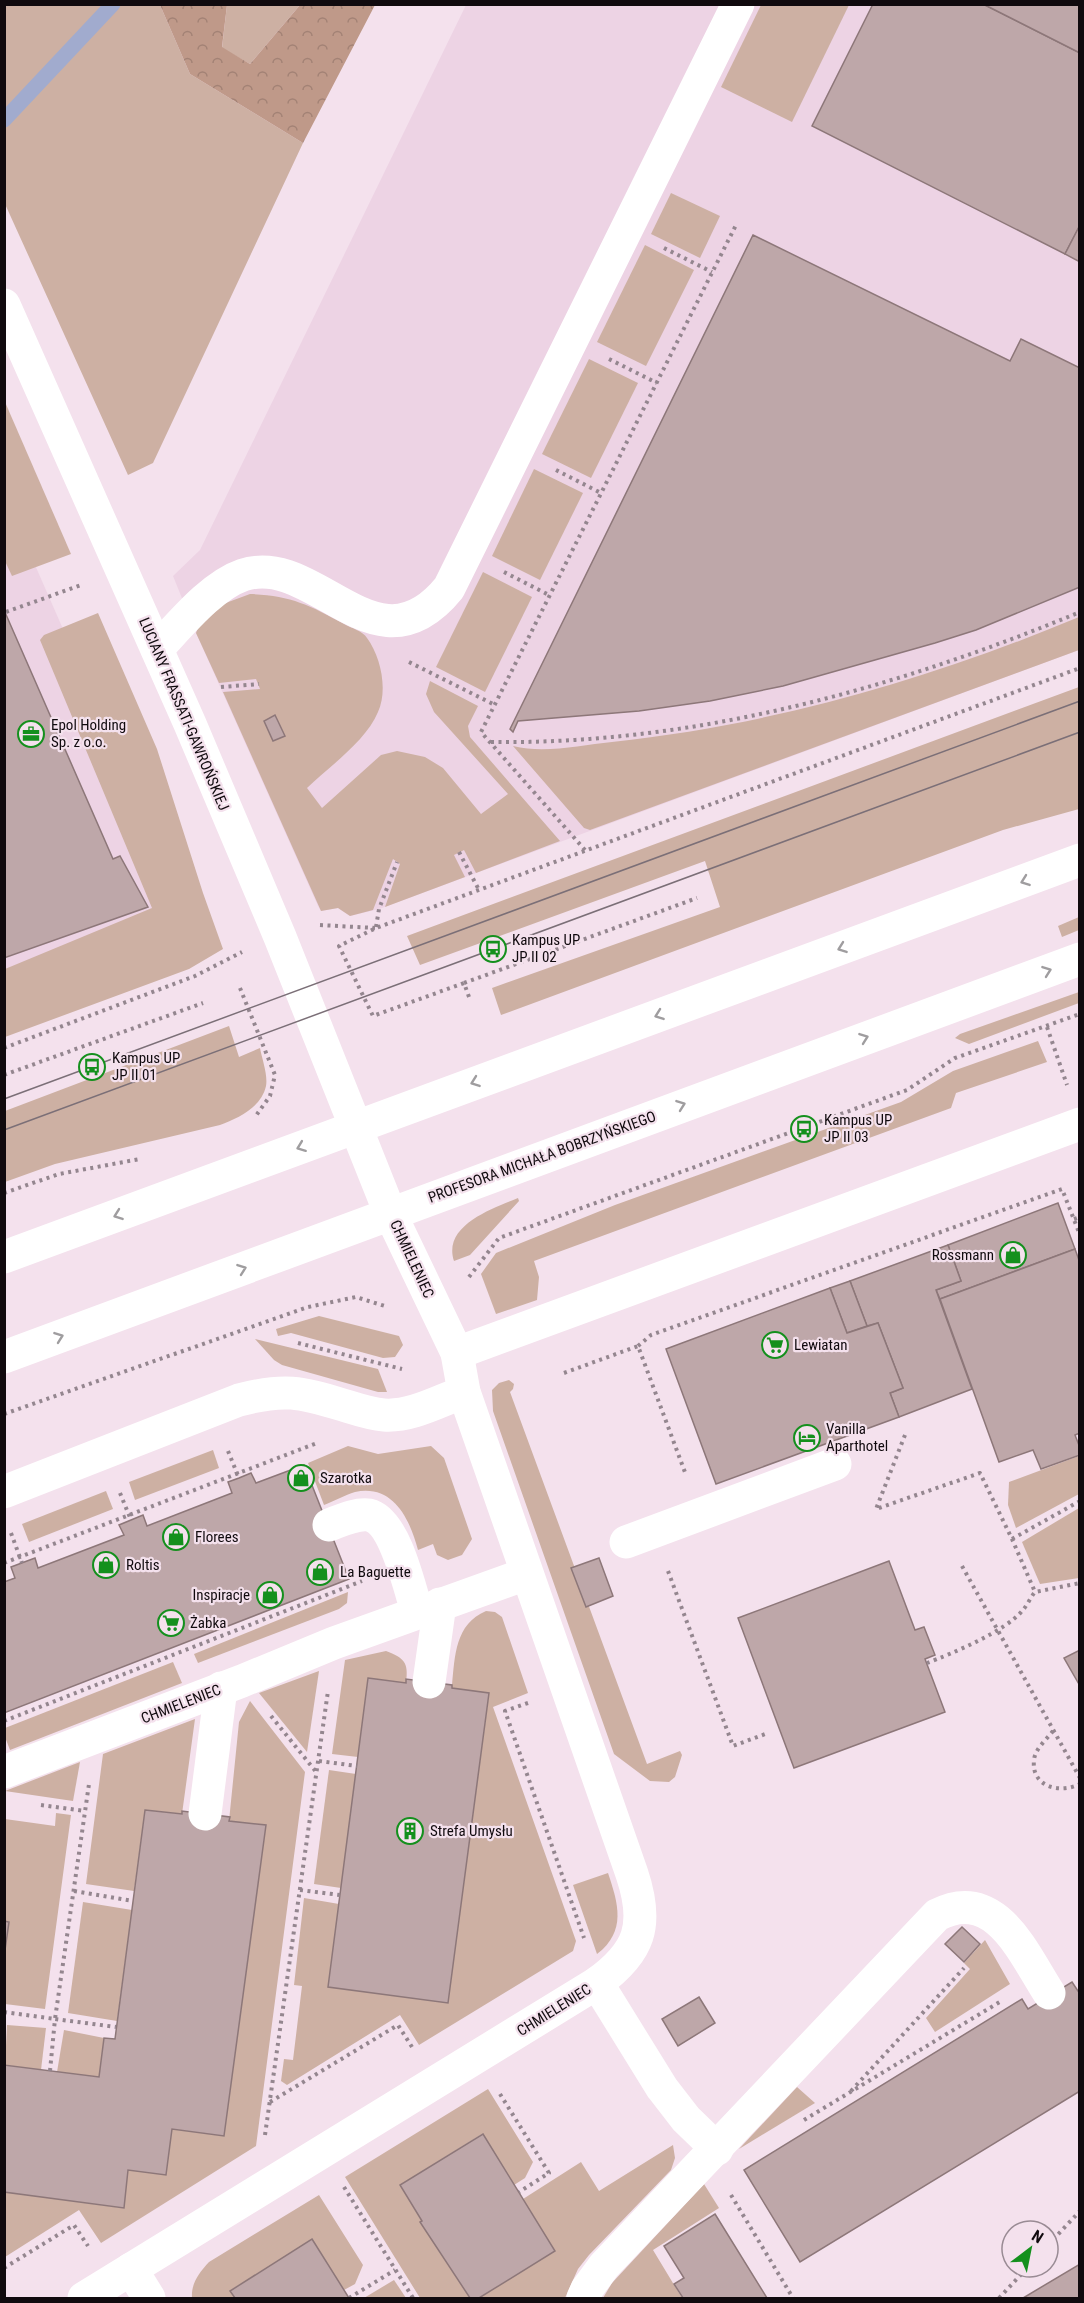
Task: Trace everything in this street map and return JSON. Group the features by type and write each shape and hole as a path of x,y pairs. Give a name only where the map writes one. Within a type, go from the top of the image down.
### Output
{"street":[{"path":"157,649 213,592 243,575 279,575 311,588 370,618 388,621 404,620 420,615 437,602 449,588 738,4"},
{"name":"LUCIANY FRASSATI-GAWROŃSKIEJ","path":"4,305 157,649 280,938 356,1126"},
{"path":"4,1257 1080,860"},
{"name":"PROFESORA MICHAŁA BOBRZYŃSKIEGO","path":"4,1357 1080,959"},
{"path":"457,1353 1080,1124"},
{"name":"CHMIELENIEC","path":"84,2298 597,1983 622,1963 636,1941 641,1916 637,1889 464,1392 457,1353 390,1213 356,1126"},
{"path":"4,1492 257,1395 293,1392 383,1415 410,1412 464,1392"},
{"path":"626,1542 835,1464"},
{"path":"328,1525 360,1515 376,1518 382,1524 428,1608 429,1682"},
{"name":"CHMIELENIEC","path":"4,1772 334,1643 526,1574"},
{"path":"205,1814 232,1684"},
{"path":"583,2298 604,2266 937,1915 950,1908 963,1906 985,1912 996,1918 1007,1928 1048,1993"},
{"path":"597,1983 662,2088 686,2120 717,2149"},
{"path":"131,2269 149,2298"}],"path":[{"path":"585,850 481,732 736,225"},
{"path":"627,229 712,272"},
{"path":"572,340 657,383"},
{"path":"517,450 601,493"},
{"path":"466,553 549,595"},
{"path":"6,612 92,581"},
{"path":"490,742 550,743 603,738 669,730 769,712 882,683 1002,642 1080,612"},
{"path":"406,661 495,705"},
{"path":"697,898 373,1016 339,946 376,928 1080,668"},
{"path":"211,688 259,684"},
{"path":"459,852 478,890"},
{"path":"376,928 379,909 397,862"},
{"path":"4,1048 195,976 231,956 316,924 376,928"},
{"path":"464,983 469,997"},
{"path":"240,988 275,1075 270,1096 248,1123"},
{"path":"4,1075 203,1003"},
{"path":"467,1278 499,1238 907,1090 955,1058 1080,1014"},
{"path":"1047,1027 1070,1092"},
{"path":"4,1193 59,1174 145,1158"},
{"path":"638,1346 651,1335 1062,1189 1080,1235"},
{"path":"1074,1219 1080,1217"},
{"path":"877,1246 879,1255"},
{"path":"4,1414 308,1307 356,1297 396,1309"},
{"path":"298,1343 408,1370"},
{"path":"905,1435 876,1509 980,1473 1035,1592"},
{"path":"4,1563 130,1518 322,1441"},
{"path":"226,1446 238,1476"},
{"path":"118,1488 130,1518"},
{"path":"1012,1539 1080,1501"},
{"path":"10,1529 22,1563"},
{"path":"962,1566 1080,1778"},
{"path":"4,1721 368,1578"},
{"path":"927,1663 970,1645 998,1629 1021,1613 1035,1592 1080,1582"},
{"path":"232,1684 317,1773"},
{"path":"537,1700 505,1712 584,1939"},
{"path":"264,2142 324,1723"},
{"path":"1053,1731 1038,1749 1034,1761 1037,1774 1044,1784 1057,1789 1068,1789 1080,1784"},
{"path":"50,2071 55,2019 96,1736"},
{"path":"319,1761 357,1766"},
{"path":"300,1890 340,1895"},
{"path":"74,1891 133,1900"},
{"path":"848,2094 964,1968"},
{"path":"800,2123 1006,1998"},
{"path":"4,2012 116,2027"},
{"path":"270,2102 398,2025 413,2048"},
{"path":"498,2091 549,2173 519,2192"},
{"path":"717,2149 733,2163 723,2182 793,2298"},
{"path":"343,2185 413,2298"},
{"path":"1060,2233 1080,2211"},
{"path":"4,2268 74,2225 89,2248"},
{"path":"349,2298 395,2270"},
{"path":"999,2298 1017,2279"}],"shaded area":[{"path":"4,5 160,5 190,74 303,143 153,463 128,475 5,204"},
{"path":"227,5 300,5 250,64 222,48"},
{"path":"466,5 1079,5 1079,650 379,909 350,916 338,908 321,911 318,906 196,633 173,576 200,550"},
{"path":"761,5 849,5 792,122 721,87"},
{"path":"671,193 720,216 700,258 651,234"},
{"path":"645,245 694,270 646,366 597,342"},
{"path":"589,359 638,383 591,478 542,454"},
{"path":"5,402 71,554 12,576 4,559"},
{"path":"534,469 583,493 540,580 492,556"},
{"path":"4,494 177,890 4,1018"},
{"path":"483,572 532,597 485,692 436,667"},
{"path":"250,594 276,596 320,611 360,632 376,654 383,684 378,712 365,733 347,753 307,788 322,808 381,755 397,751 425,757 443,768 481,814 508,794 434,712 426,694 430,681 478,706 468,726 470,737 560,841 476,873 464,850 454,855 465,877 385,907 400,864 393,859 373,910 350,916 338,908 321,911 223,692 260,689 256,679 219,683 196,633 198,628 223,604"},
{"path":"98,613 157,749 223,949 189,969 5,1037 5,969 152,908 40,640 44,635"},
{"path":"1079,617 1079,650 590,830 584,828 513,746 537,749 575,747 673,734 792,711 965,661"},
{"path":"1079,687 1079,809 1003,830 501,1015 492,988 720,907 705,861 420,965 407,936"},
{"path":"1079,917 1079,930 1062,937 1058,926"},
{"path":"1079,992 1079,1003 969,1044 955,1038 960,1034"},
{"path":"229,1026 239,1057 260,1048 266,1086 259,1100 248,1111 220,1125 55,1164 5,1182 5,1111"},
{"path":"1038,1041 1047,1062 956,1093 951,1108 534,1261 539,1277 537,1300 496,1314 481,1274 496,1253 615,1205 901,1102 953,1071"},
{"path":"518,1198 519,1201 470,1255 454,1261 452,1248 463,1228 484,1213"},
{"path":"319,1316 399,1336 403,1345 395,1357 383,1358 291,1333 278,1336 276,1329"},
{"path":"255,1339 378,1369 387,1392 378,1392 282,1365 274,1360"},
{"path":"509,1380 514,1384 510,1392 647,1764 680,1751 682,1755 675,1777 669,1782 650,1781 614,1754 493,1411 492,1390 499,1383"},
{"path":"348,1446 378,1454 431,1446 444,1458 472,1539 462,1555 448,1560 437,1555 433,1544 418,1550 405,1516 390,1499 380,1493 355,1492 324,1505 308,1463"},
{"path":"213,1450 219,1468 135,1500 129,1482"},
{"path":"1079,1456 1079,1494 1016,1528 1008,1505 1009,1482"},
{"path":"106,1491 113,1509 29,1542 22,1524"},
{"path":"1079,1508 1079,1578 1040,1584 1022,1542"},
{"path":"348,1592 347,1603 339,1609 198,1663 194,1654"},
{"path":"486,1611 495,1612 502,1617 528,1693 493,1707 576,1941 573,1951 419,2045 400,2015 287,2085 281,2081 284,2059 293,2060 302,1986 294,1985 304,1898 339,1904 448,2002 489,1694 452,1688 453,1674 458,1642 462,1632 476,1617"},
{"path":"386,1651 397,1656 406,1665 406,1683 368,1678 358,1757 332,1754 345,1660"},
{"path":"173,1662 182,1683 10,1750 5,1737 5,1728"},
{"path":"319,1671 307,1752 259,1693"},
{"path":"250,1701 305,1772 256,2146 101,2243 79,2210 5,2257 5,2192 123,2208 128,2170 172,2129 224,2136 266,1825 229,1821 239,1722"},
{"path":"195,1719 182,1814 145,1810 134,1891 86,1884 103,1754"},
{"path":"80,1762 73,1801 5,1791"},
{"path":"329,1770 356,1774 341,1888 314,1884"},
{"path":"56,1813 71,1815 45,2009 5,2004 4,1957 9,1922 4,1921 5,1819 55,1826"},
{"path":"608,1873 615,1895 618,1916 613,1936 597,1954 573,1885"},
{"path":"83,1902 132,1910 117,2021 68,2013"},
{"path":"985,1940 1010,1984 935,2032 926,2018 970,1969 964,1963"},
{"path":"7,2025 46,2028 41,2070 5,2065"},
{"path":"64,2030 104,2038 99,2077 57,2072"},
{"path":"797,2087 815,2103 739,2149"},
{"path":"488,2089 533,2162 525,2178 514,2185 482,2134 400,2185 470,2298 420,2298 345,2177"},
{"path":"673,2145 675,2158 671,2170 589,2255 578,2269 565,2298 479,2298 555,2251 523,2199 581,2162 599,2191"},
{"path":"704,2184 719,2208 653,2250 682,2298 603,2298 612,2283"},
{"path":"319,2195 363,2265 355,2284 344,2290 312,2240 231,2290 235,2298 192,2298 196,2278 209,2262"},
{"path":"394,2280 406,2298 364,2298"}],"green space":[{"path":"160,5 227,5 222,47 250,64 300,5 375,5 303,143 190,74"}],"building":[{"path":"873,4 983,4 1080,53 1080,225 1065,254 812,126"},
{"path":"983,4 1080,4 1080,53"},
{"path":"1080,225 1080,262 1065,254"},
{"path":"753,235 1010,361 1021,339 1080,368 1080,587 976,630 783,686 710,701 639,711 518,721 513,732 510,729"},
{"name":"Epol Holding Sp. z o.o.","path":"4,610 113,859 120,856 148,907 4,958"},
{"path":"275,715 285,736 273,741 264,721"},
{"path":"1058,1203 1075,1249 940,1299 936,1290 961,1281 948,1245"},
{"path":"948,1245 961,1281 936,1290 972,1389 899,1417 890,1393 903,1388 878,1323 867,1326 850,1281"},
{"path":"1075,1249 1080,1263 1080,1433 1075,1435 1080,1455 1041,1469 1033,1450 999,1462 940,1299"},
{"path":"850,1281 867,1326 847,1333 830,1288"},
{"path":"830,1288 847,1333 878,1323 903,1388 890,1393 899,1417 716,1484 666,1349"},
{"path":"304,1465 349,1579 4,1713 4,1582 15,1578 11,1567 35,1558 38,1568 124,1535 119,1525 143,1515 147,1526 232,1493 228,1482 251,1473 256,1483"},
{"path":"599,1558 613,1596 586,1607 571,1568"},
{"path":"889,1561 915,1630 924,1627 935,1655 925,1659 945,1712 794,1768 738,1618"},
{"path":"1080,1650 1080,1686 1064,1658"},
{"name":"Strefa Umysłu","path":"368,1678 406,1683 406,1679 489,1693 448,2003 328,1987"},
{"path":"145,1810 182,1814 182,1811 230,1817 229,1821 266,1825 224,2136 172,2129 166,2175 128,2170 124,2208 4,2192 4,2065 99,2077 104,2038 115,2039"},
{"path":"4,1921 9,1922 4,1957"},
{"path":"962,1927 980,1944 964,1962 945,1944"},
{"path":"1072,1982 1080,1994 1080,2091 800,2262 744,2170 1022,1999 1028,2009"},
{"path":"699,1997 715,2023 678,2046 662,2019"},
{"path":"483,2134 555,2251 479,2298 470,2298 420,2222 422,2221 400,2185"},
{"path":"715,2214 767,2298 683,2298 674,2284 684,2278 664,2246"},
{"path":"312,2239 349,2298 235,2298 230,2291"},
{"path":"1080,2264 1080,2298 1023,2298 1055,2279 1060,2279 1060,2276"}],"waterway":[{"path":"4,120 113,4"}],"tram line":[{"path":"4,1099 1080,701"},
{"path":"4,1130 1080,732"}],"place":[{"name":"Epol Holding Sp. z o.o.","path":"31,734"},
{"name":"Kampus UP JP II 02","path":"493,949"},
{"name":"Kampus UP JP II 01","path":"92,1067"},
{"name":"Kampus UP JP II 03","path":"804,1129"},
{"name":"Rossmann","path":"1013,1255"},
{"name":"Lewiatan","path":"775,1345"},
{"name":"Vanilla Aparthotel","path":"807,1438"},
{"name":"Szarotka","path":"301,1478"},
{"name":"Florees","path":"176,1537"},
{"name":"Roltis","path":"106,1565"},
{"name":"La Baguette","path":"320,1572"},
{"name":"Inspiracje","path":"270,1595"},
{"name":"Żabka","path":"171,1623"},
{"name":"Strefa Umysłu","path":"410,1831"}]}
